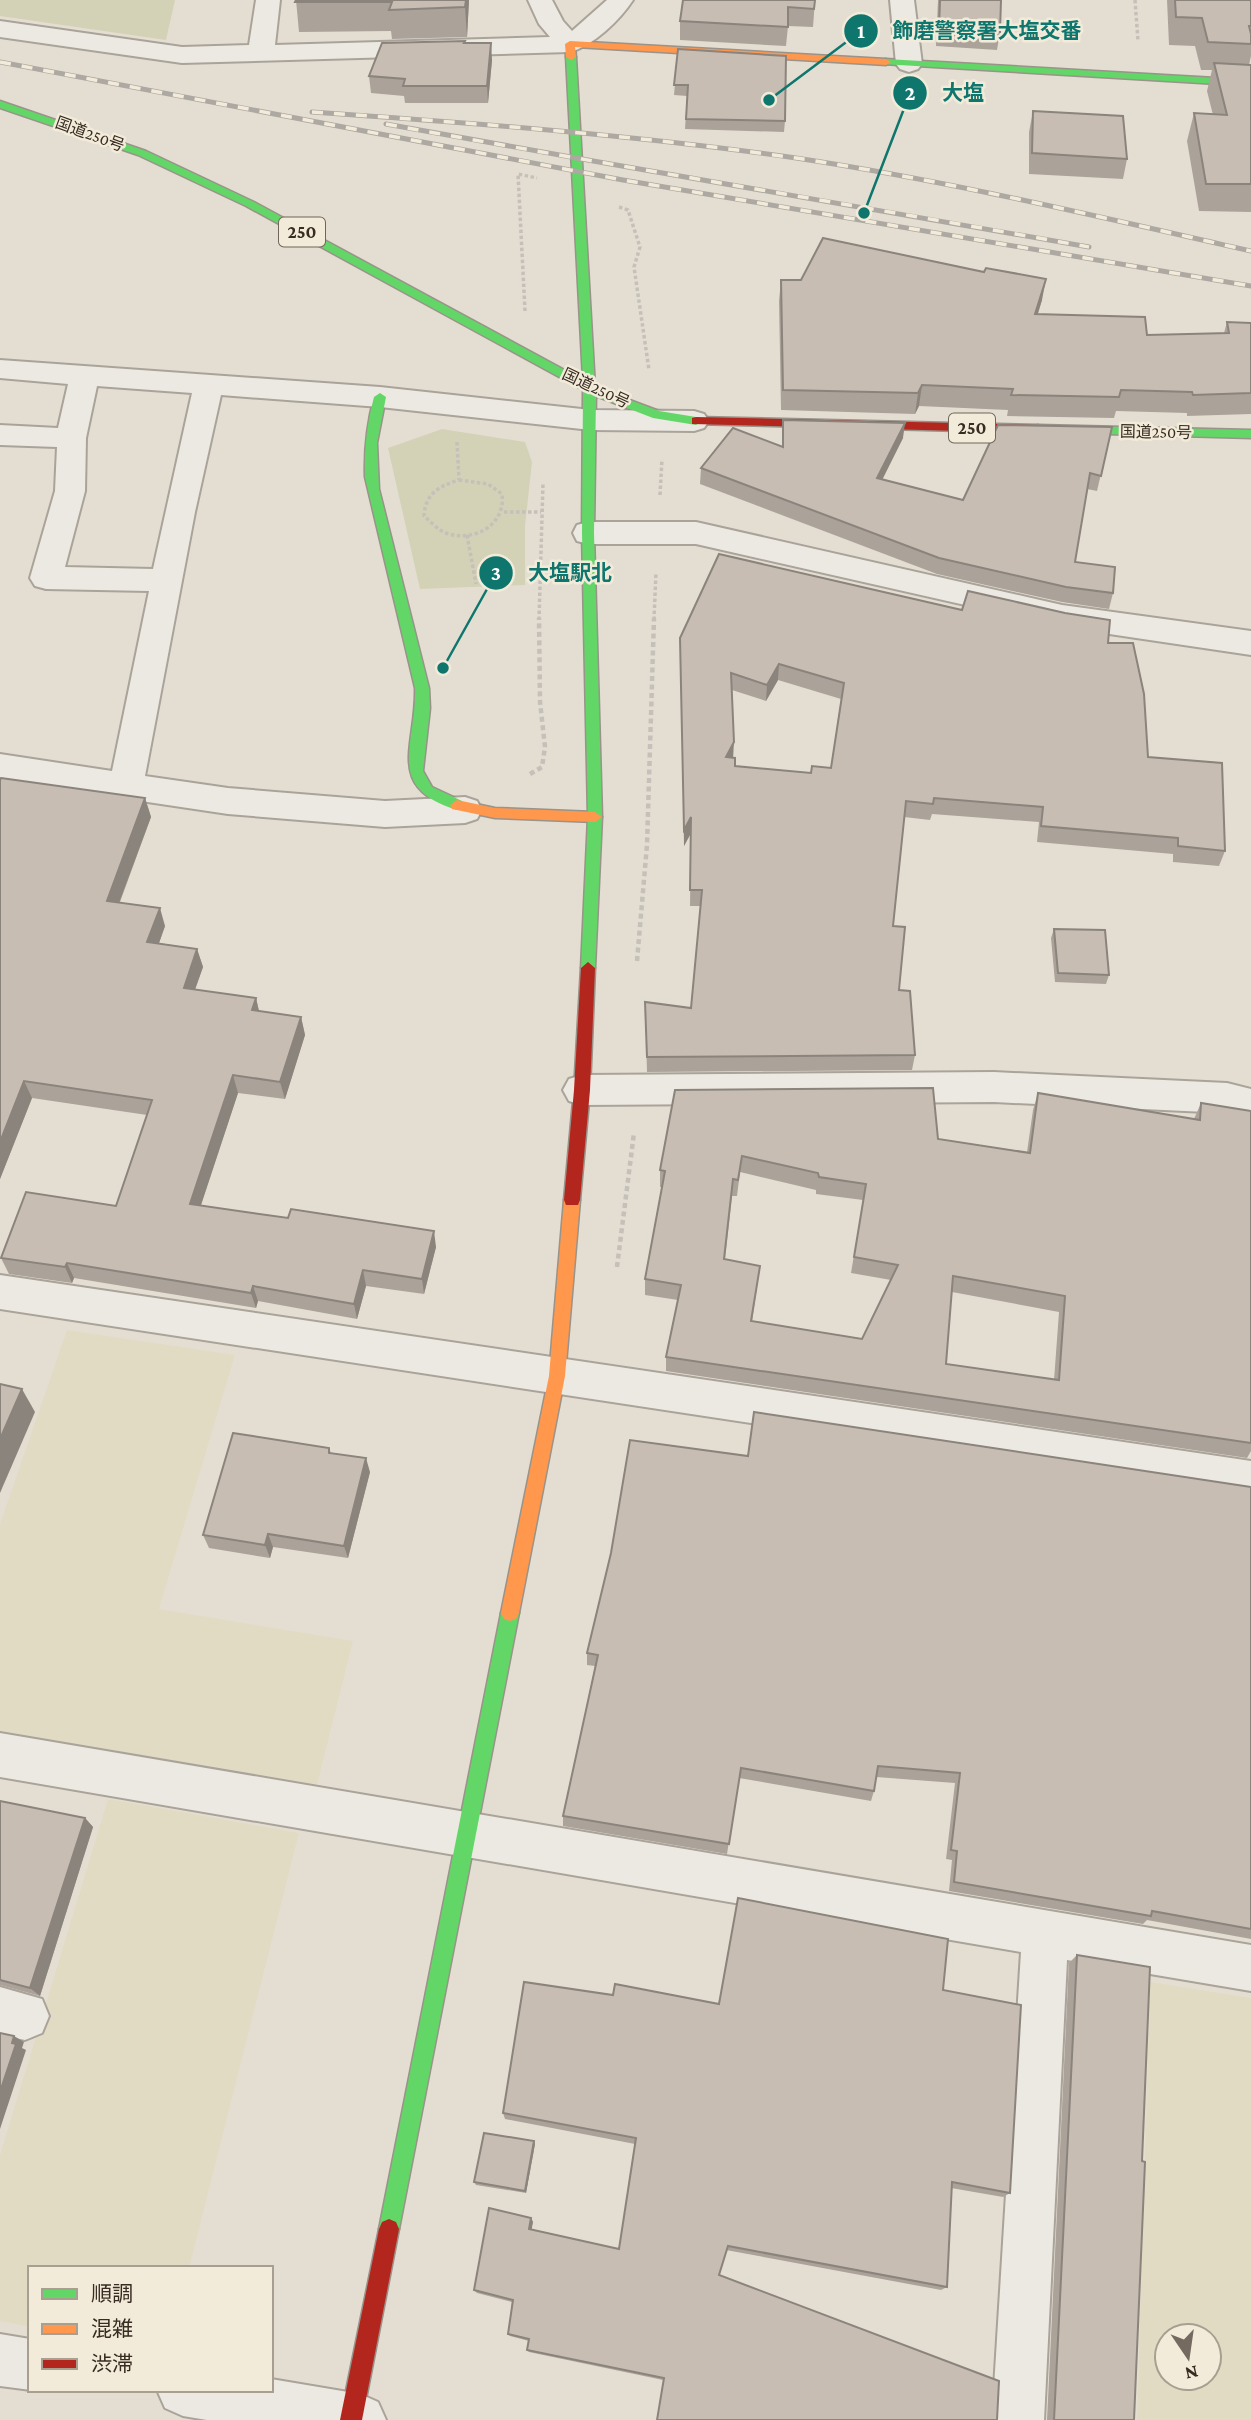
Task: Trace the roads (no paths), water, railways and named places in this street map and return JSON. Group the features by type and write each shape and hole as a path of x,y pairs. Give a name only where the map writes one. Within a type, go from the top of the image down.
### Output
{"main road":[{"path":"355,2419 557,1376 582,1090 595,817 589,533 590,389 570,44 1251,83"},
{"name":"国道250号","path":"0,104 142,153 226,193 524,351 590,389 657,415 694,421 1251,435"},
{"path":"380,397 370,432 367,456 422,688 423,710 414,772 421,786 438,798 481,811 595,817"}],"street":[{"path":"261,51 268,0"},
{"path":"540,0 552,24 570,44"},
{"path":"0,29 182,55 570,44 597,24 621,0"},
{"path":"902,0 909,64"},
{"path":"0,369 380,397 591,420 694,421"},
{"path":"85,375 71,438 74,462 70,493 46,578 166,580"},
{"path":"126,786 166,580 209,384"},
{"path":"0,435 71,438"},
{"path":"589,533 696,533 1062,616 1251,643"},
{"path":"0,767 228,801 385,814 481,811"},
{"path":"582,1090 994,1087 1227,1098 1251,1104"},
{"path":"0,1292 1251,1480"},
{"path":"0,1755 1251,1968"},
{"path":"1018,2420 1045,1933"},
{"path":"0,2360 28,2365"},
{"path":"195,2392 355,2419"}],"railway":[{"path":"0,62 623,180 1251,286"},
{"path":"312,112 615,136 796,158 967,189 1251,251"},
{"path":"386,124 1089,247"}],"place":[{"name":"飾磨警察署大塩交番","path":"769,100"},
{"name":"大塩","path":"864,213"},
{"name":"大塩駅北","path":"443,668"}]}
